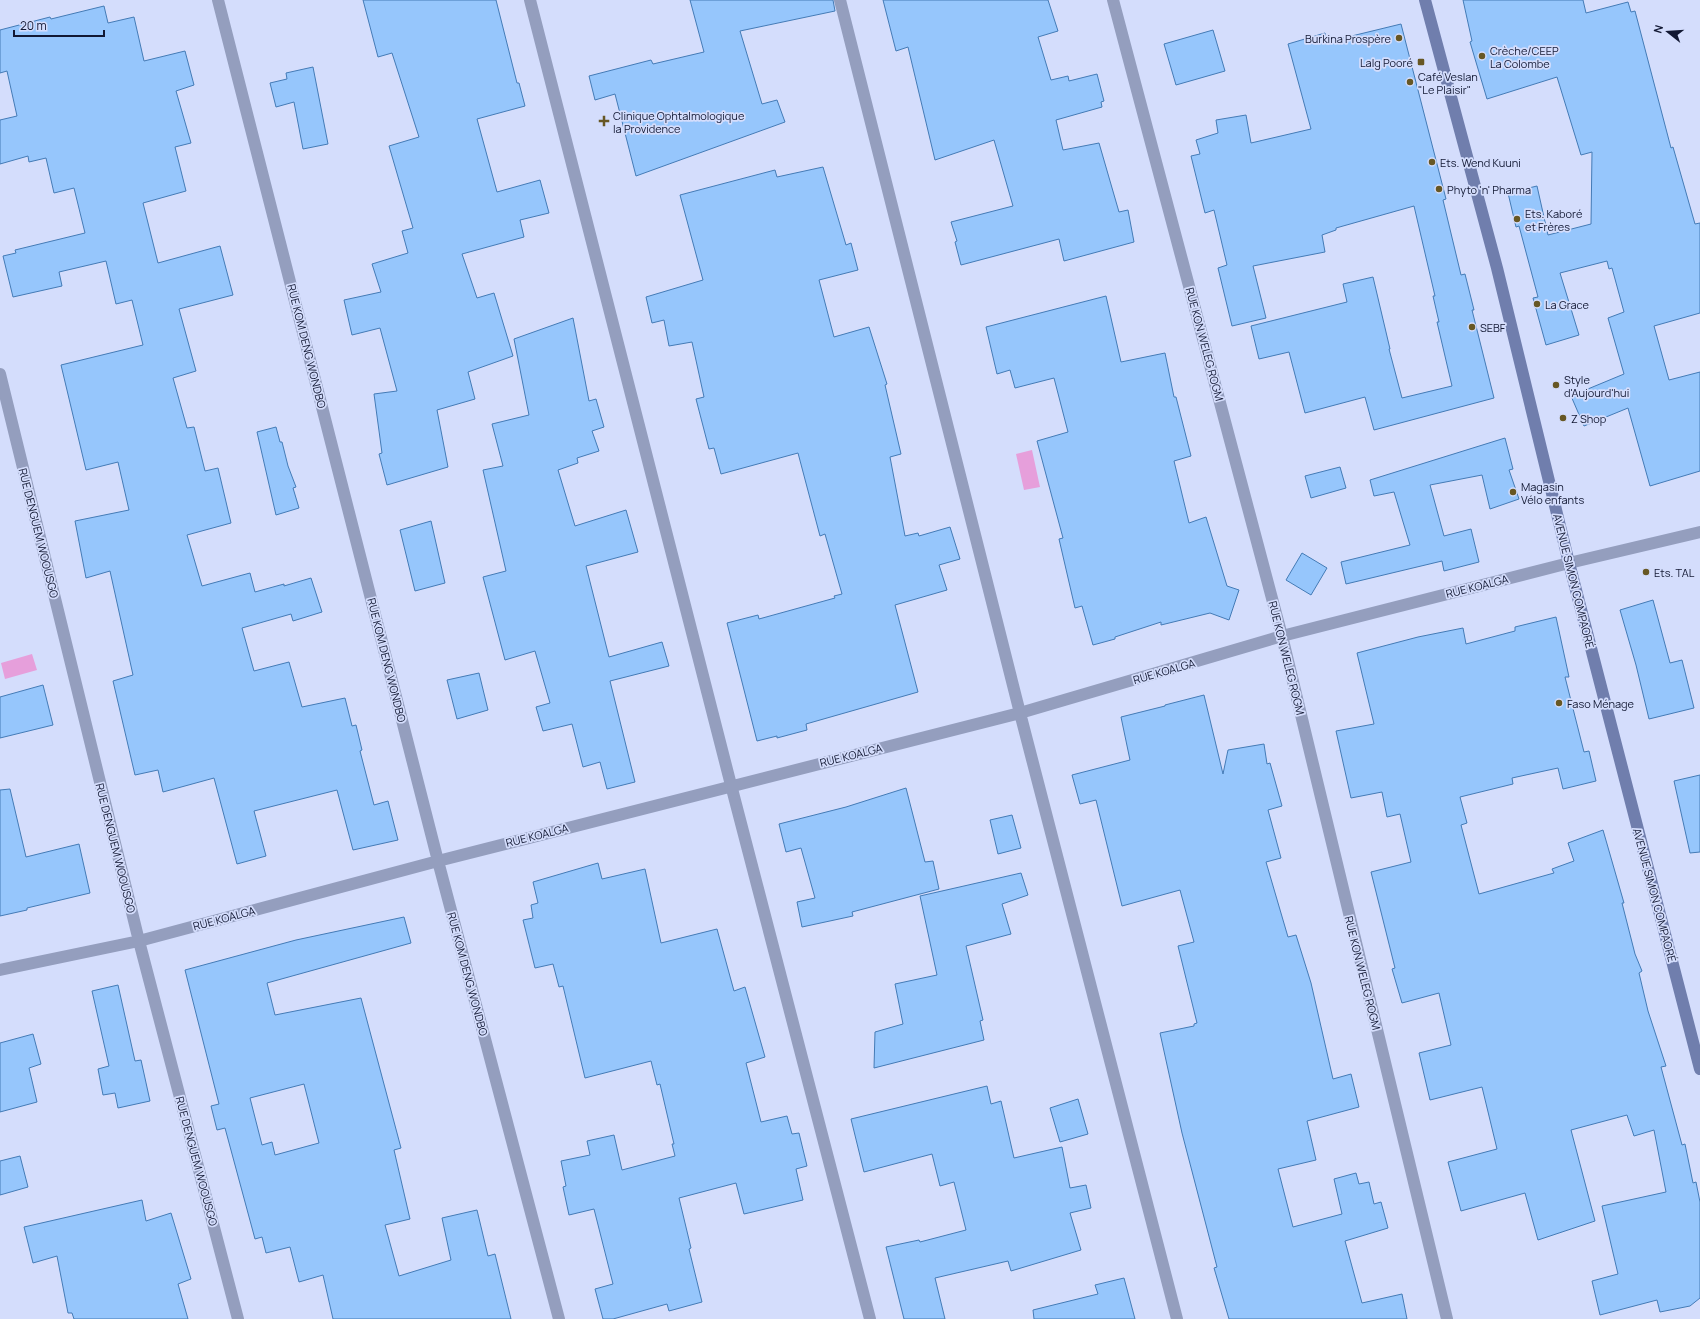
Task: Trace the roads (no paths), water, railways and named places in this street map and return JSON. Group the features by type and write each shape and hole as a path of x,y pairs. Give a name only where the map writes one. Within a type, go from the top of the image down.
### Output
{"street":[{"name":"RUE KOM DENG WONDBO","path":"218,0 438,861 559,1319"},
{"path":"530,0 731,785 870,1319"},
{"path":"840,0 1020,713 1177,1319"},
{"name":"RUE KON WELEG ROGM","path":"1114,0 1282,636 1447,1319"},
{"name":"AVENUE SIMON COMPAORÉ","path":"1425,0 1497,268 1569,563 1700,1069"},
{"name":"RUE DENGUEM WOOUSGO","path":"0,374 139,941 238,1319"},
{"name":"RUE KOALGA","path":"0,970 139,941 731,785 1020,713 1282,636 1569,563 1700,532"}],"place":[{"name":"Burkina Prospère","path":"1399,38"},
{"name":"Crèche/CEEP La Colombe","path":"1482,56"},
{"name":"Lalg Pooré","path":"1421,62"},
{"name":"Café Veslan \"Le Plaisir\"","path":"1410,82"},
{"name":"Clinique Ophtalmologique la Providence","path":"604,121"},
{"name":"Ets. Wend Kuuni","path":"1432,162"},
{"name":"Phyto 'n' Pharma","path":"1439,189"},
{"name":"Ets. Kaboré et Frères","path":"1517,219"},
{"name":"La Grace","path":"1537,304"},
{"name":"SEBF","path":"1472,327"},
{"name":"Style d'Aujourd'hui","path":"1556,385"},
{"name":"Z Shop","path":"1563,418"},
{"name":"Magasin Vélo enfants","path":"1513,492"},
{"name":"Ets. TAL","path":"1646,572"},
{"name":"Faso Ménage","path":"1559,703"}]}
